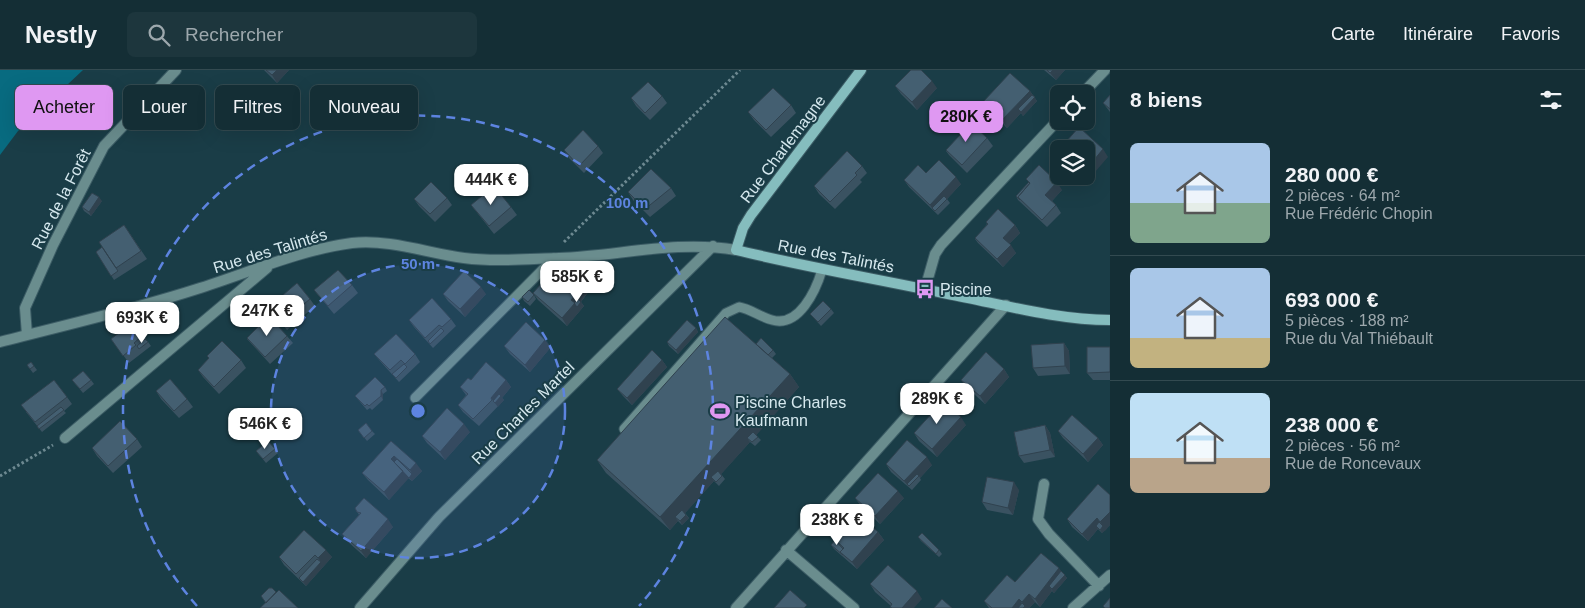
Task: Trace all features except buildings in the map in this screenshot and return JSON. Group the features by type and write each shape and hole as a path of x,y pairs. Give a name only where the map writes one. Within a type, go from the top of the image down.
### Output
{"street":[{"name":"Rue de la Forêt","path":"27,335 25,308 53,245 104,146 176,70"},
{"name":"Rue Charlemagne","path":"736,250 740,235 751,215 861,70"},
{"path":"1091,85 1105,70"},
{"path":"926,289 935,254 941,245 1050,129"},
{"name":"Rue des Talintés","path":"0,342 195,290 316,250 355,243 400,246 466,258 554,258 682,246 713,246 822,270 1006,305 1076,318 1110,320"},
{"name":"Rue Charles Martel","path":"360,608 439,517 713,246"},
{"path":"65,438 272,263"},
{"path":"736,608 1006,305"},
{"path":"1044,484 1038,519 1049,534 1099,586"},
{"path":"786,550 854,608"},
{"path":"1073,608 1110,575"}],"lane":[{"path":"415,398 554,258"},
{"path":"624,429 726,312 739,307 773,321 788,319 798,314 817,288 822,270"}],"path":[{"path":"554,258 562,244 740,70"},
{"path":"0,476 65,438"}],"shaded area":[{"path":"0,70 83,70 67,85 15,85 15,130 19,130 0,155"}],"place":[{"name":"Piscine","path":"925,289"},
{"name":"Piscine Charles Kaufmann","path":"720,411"}]}
